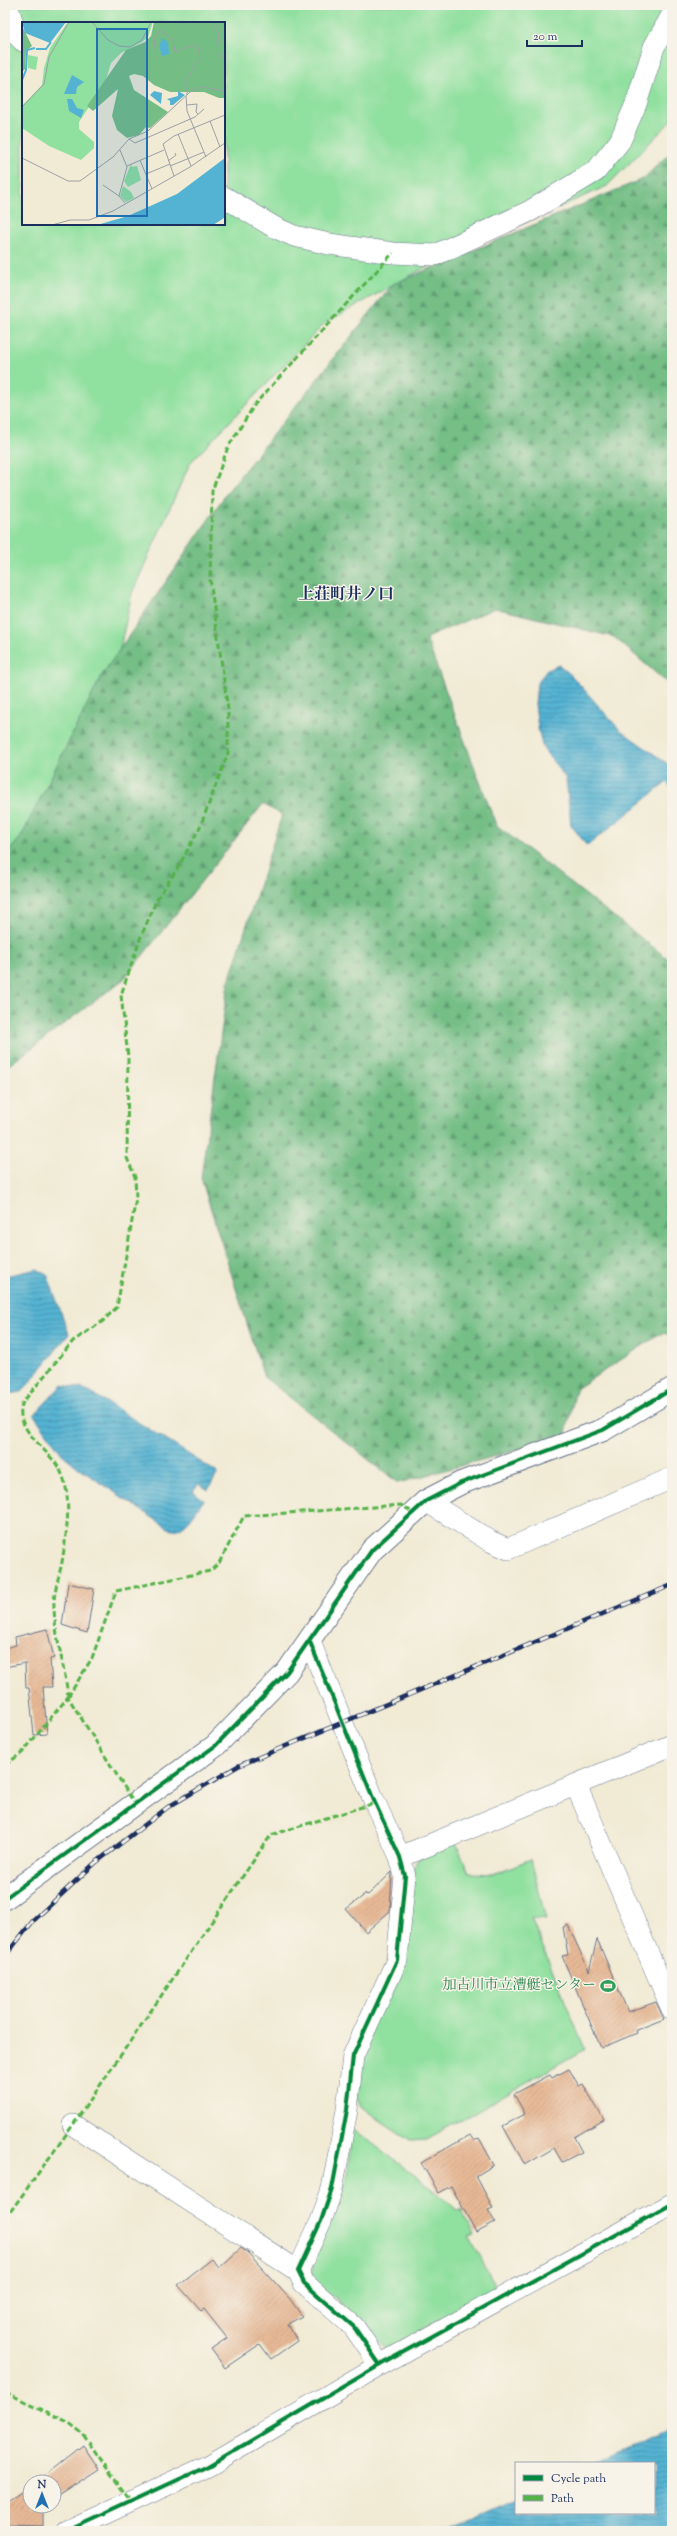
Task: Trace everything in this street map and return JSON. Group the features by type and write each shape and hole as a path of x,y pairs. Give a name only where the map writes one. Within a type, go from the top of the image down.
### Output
{"street":[{"path":"7,5 17,35 22,40"},
{"path":"225,198 274,227 294,236 329,244 393,253 435,255 530,211 596,171 620,141 636,104 654,46 672,15"},
{"path":"5,1898 215,1746 287,1672 310,1642 353,1575 372,1550 426,1501 461,1483 603,1430 672,1389"},
{"path":"426,1501 490,1541 508,1549 672,1478"},
{"path":"298,2271 321,2221 332,2189 347,2110 353,2056 397,1960 405,1876 400,1857 375,1803 310,1642"},
{"path":"400,1857 672,1745"},
{"path":"576,1785 665,1970 672,2009"},
{"path":"73,2125 298,2271 304,2283 354,2327 380,2365"},
{"path":"67,2531 208,2466 380,2365 672,2204"}],"green space":[{"path":"5,5 672,5 672,120 607,186 433,263 325,323 190,463 132,593 100,740 5,914"},
{"path":"672,151 672,687 614,637 495,608 426,638 496,825 672,962 672,1335 662,1333 576,1389 565,1437 398,1483 264,1377 201,1178 228,984 282,815 263,804 124,979 5,1068 5,856 21,837 102,675 228,491 393,284 643,179"},
{"path":"455,1840 469,1873 493,1874 531,1859 546,1920 531,1918 585,2049 427,2139 410,2140 360,2107 357,2101 359,2070 416,1863 420,1857"},
{"path":"352,2128 434,2190 457,2210 461,2209 475,2235 470,2237 496,2288 386,2350 366,2323 312,2281 313,2262 341,2199 348,2168"}],"water":[{"path":"559,665 571,675 620,730 672,767 672,778 587,846 571,825 566,779 543,748 538,728 535,704 537,683 547,670"},
{"path":"37,1269 47,1274 69,1334 22,1392 5,1394 5,1276"},
{"path":"62,1385 84,1389 218,1473 208,1490 199,1484 193,1491 204,1500 186,1524 171,1530 80,1469 62,1454 34,1415"},
{"path":"672,2428 672,2531 444,2531 515,2499 515,2514 655,2514 655,2462 597,2462"}],"building":[{"path":"68,1583 94,1589 87,1633 62,1625"},
{"path":"47,1629 54,1658 50,1659 52,1687 43,1687 47,1734 34,1735 29,1688 26,1688 25,1663 5,1667 5,1648 16,1645 15,1637"},
{"path":"392,1872 390,1911 366,1932 346,1909 366,1894 368,1895"},
{"name":"加古川市立漕艇センター","path":"568,1925 589,1971 597,1939 628,2012 656,2002 664,2019 636,2030 637,2033 601,2048 562,1956 568,1955 563,1927"},
{"path":"569,2069 579,2086 583,2084 604,2120 574,2137 582,2152 562,2162 554,2148 525,2165 503,2126 525,2114 514,2094 550,2075 552,2078"},
{"path":"470,2135 474,2141 479,2138 494,2165 476,2176 493,2208 488,2210 495,2222 476,2232 451,2186 439,2193 421,2163"},
{"path":"241,2248 248,2253 290,2299 302,2316 288,2324 297,2341 271,2359 260,2344 225,2368 211,2349 227,2338 204,2309 201,2311 178,2285 212,2259 219,2268"},
{"path":"83,2445 99,2469 62,2493 62,2474 47,2474"},
{"path":"22,2491 22,2514 43,2514 43,2526 5,2525 5,2503"}],"waterway":[{"path":"669,781 672,786"}],"railway":[{"path":"5,1956 33,1921 94,1864 168,1807 238,1766 672,1585"}],"marked path":[{"path":"68,1697 54,1612 54,1601 66,1536 68,1513 67,1491 61,1472 27,1430 22,1421 21,1412 23,1402 73,1341 103,1321 117,1307 136,1198 135,1177 127,1158 128,1057 121,995 140,939 157,899 179,866 200,827 228,753 228,710 210,579 212,491 228,447 255,404 393,253"},
{"path":"68,1697 92,1658 116,1591 210,1571 219,1563 244,1516 401,1505 412,1512"},
{"path":"5,1765 22,1753 68,1697 135,1804"},
{"path":"5,2219 73,2125 271,1835 375,1803"},
{"path":"5,2392 68,2422 82,2433 131,2502"}],"cycle path":[{"path":"5,1898 215,1746 287,1672 372,1550 426,1501 461,1483 603,1430 672,1389"},
{"path":"310,1642 375,1803 400,1857 405,1876 397,1960 353,2056 347,2110 332,2189 321,2221 298,2271 304,2283 354,2327 380,2365"},
{"path":"67,2531 208,2466 380,2365 672,2204"}],"place":[{"name":"加古川市立漕艇センター","path":"608,1986"}],"district":[{"name":"上荘町井ノ口","path":"346,595"}]}
